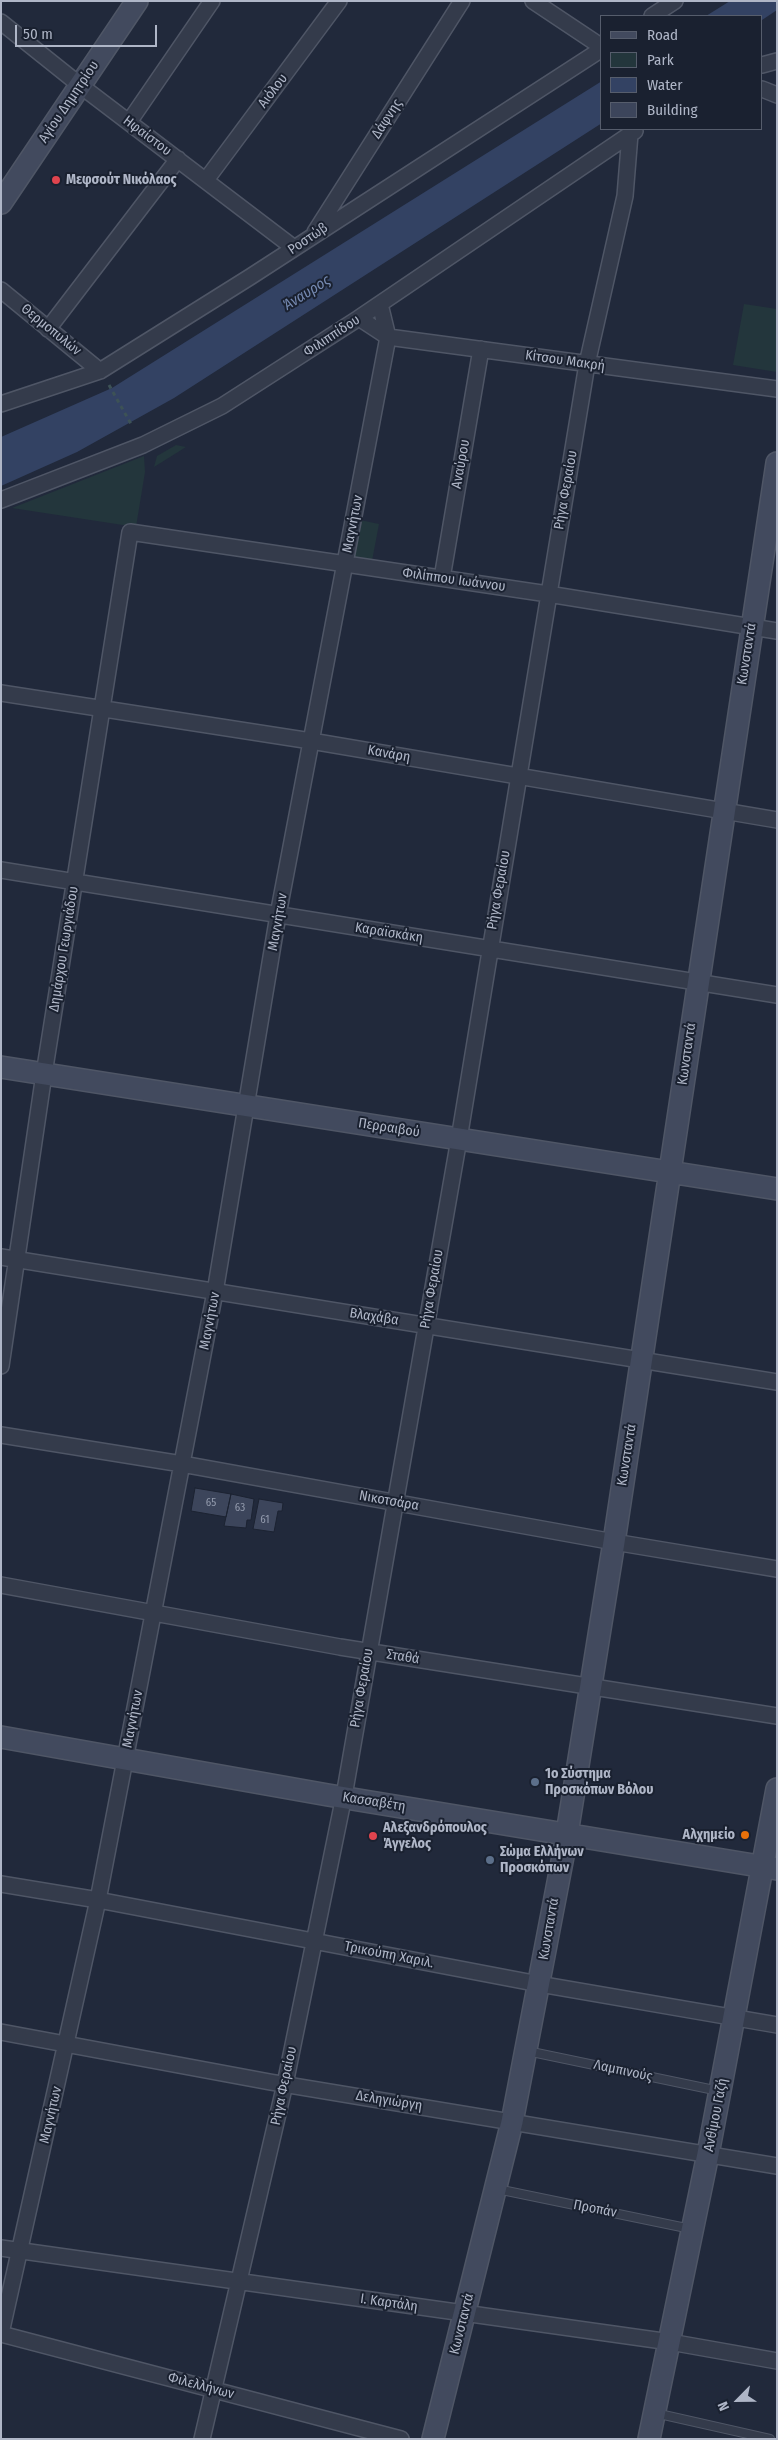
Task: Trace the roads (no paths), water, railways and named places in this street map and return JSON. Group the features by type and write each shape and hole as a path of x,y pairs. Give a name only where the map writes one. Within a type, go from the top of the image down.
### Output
{"street":[{"name":"Αγίου Δημητρίου","path":"1,203 137,1"},
{"path":"129,122 212,1"},
{"name":"Αιόλου","path":"206,180 339,1"},
{"name":"Δάφνης","path":"312,236 462,1"},
{"path":"533,1 600,47"},
{"path":"654,15 675,1"},
{"name":"Ηφαίστου","path":"1,22 81,86 294,248"},
{"name":"Ροστώβ","path":"1,404 103,376 312,236 600,49"},
{"path":"763,65 777,61"},
{"path":"763,89 777,95"},
{"name":"Φιλιππίδου","path":"1,500 181,428 254,387 380,304 634,131"},
{"name":"Ρήγα Φεραίου","path":"202,2439 285,2084 344,1796 459,1139 548,594 588,364 625,196 634,131"},
{"path":"48,329 178,159"},
{"name":"Θερμοπυλών","path":"1,290 103,376"},
{"name":"Μαγνήτων","path":"2,2329 98,1900 215,1292 278,915 388,337 380,304"},
{"name":"Κίτσου Μακρή","path":"359,318 388,337 777,389"},
{"name":"Αναύρου","path":"442,578 481,349"},
{"name":"Κωνσταντά","path":"433,2439 512,2122 566,1835 642,1361 723,811 777,462"},
{"name":"Φιλίππου Ιωάννου","path":"130,532 548,594 777,631"},
{"name":"Δημάρχου Γεωργιάδου","path":"1,1366 44,1074 130,532"},
{"name":"Κανάρη","path":"1,693 311,741 777,820"},
{"name":"Καραϊσκάκη","path":"1,870 777,995"},
{"name":"Περραιβού","path":"1,1067 777,1189"},
{"name":"Βλαχάβα","path":"1,1257 777,1382"},
{"name":"Νικοτσάρα","path":"1,1435 182,1464 614,1542 777,1569"},
{"name":"Σταθά","path":"1,1585 369,1652 777,1716"},
{"name":"Κασσαβέτη","path":"1,1737 566,1835 770,1868"},
{"name":"Ανθίμου Γαζή","path":"649,2439 735,2018 770,1868 777,1789"},
{"name":"Τρικούπη Χαριλ.","path":"1,1884 98,1900 539,1984 777,2025"},
{"name":"Δεληγιώργη","path":"1,2032 285,2084 777,2166"},
{"name":"Ι. Καρτάλη","path":"1,2248 239,2283 670,2342 777,2361"},
{"name":"Φιλελλήνων","path":"2,2329 401,2439"}],"lane":[{"name":"Λαμπινούς","path":"526,2051 721,2091"},
{"name":"Προπάν","path":"496,2189 693,2229"},
{"path":"655,2413 770,2439"}],"water":[{"path":"730,1 777,1 777,10 763,19 763,15 708,15"},
{"name":"Άναυρος","path":"600,82 600,124 174,398 77,452 1,486 1,437 112,388"}],"place":[{"name":"Μεφσούτ Νικόλαος","path":"56,180"},
{"name":"1ο Σύστημα Προσκόπων Βόλου","path":"535,1782"},
{"name":"Αλχημείο","path":"745,1835"},
{"name":"Αλεξανδρόπουλος Άγγελος","path":"373,1836"},
{"name":"Σώμα Ελλήνων Προσκόπων","path":"490,1860"}]}
